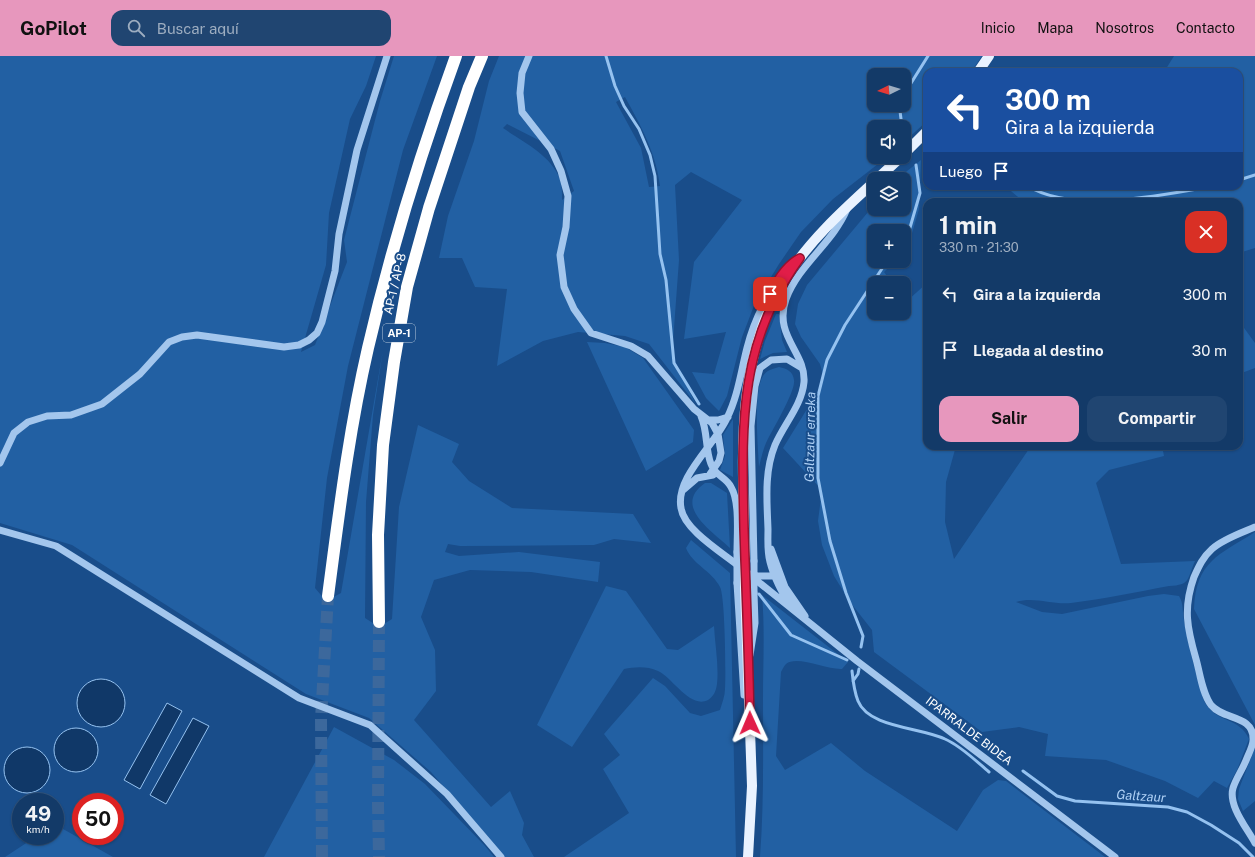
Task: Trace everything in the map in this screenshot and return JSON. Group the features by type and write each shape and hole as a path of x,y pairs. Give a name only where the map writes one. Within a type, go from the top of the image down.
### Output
{"highway":[{"name":"AP-1 / AP-8","path":"328,596 347,460 368,349 397,232 432,121 456,56"},
{"name":"AP-1 / AP-8","path":"379,622 378,535 384,445 394,362 404,302 429,208 482,56"}],"main road":[{"path":"981,68 989,56"},
{"path":"911,147 923,135"},
{"path":"885,172 893,164"},
{"path":"748,857 751,828 749,661 746,588 741,554 743,424 748,378 753,355 764,323 784,281 800,258 849,205 867,188"}],"street":[{"path":"0,463 14,433 28,422 47,416 71,415 102,404 140,374 169,342 182,337 197,335 284,347 299,345 309,340 317,333 322,322 336,271 339,234 357,150 387,56"},
{"path":"529,56 522,73 520,93 522,112 551,149 565,184 567,204 566,227 560,255 564,287 574,309 591,333 631,346 648,356 704,418 712,423 718,434 721,453 714,473 691,482 681,494"},
{"path":"794,611 770,562 768,530 767,490 771,459 775,445 803,389 804,376 799,358 786,334 784,317 786,299 803,268 837,229 849,205"},
{"path":"681,494 686,479 708,450 728,417 737,392 747,346 765,302 783,272 793,262 800,258"},
{"path":"751,760 746,730 746,588 754,561 751,426 755,386 760,368 770,360 787,359 797,364 802,369"},
{"path":"704,418 723,419 728,417"},
{"path":"704,418 708,450 714,473 728,482 734,494 741,554"},
{"name":"IPARRALDE BIDEA","path":"681,494 681,509 687,522 701,536 794,611 1115,857"},
{"path":"1255,527 1212,548 1200,563 1188,593 1186,611 1189,634 1211,705 1223,715 1240,719 1250,727 1254,739 1246,763 1233,788 1232,796 1234,806 1255,843"},
{"path":"0,530 56,546 300,698 370,725 447,794 501,857"},
{"path":"768,530 778,579 810,623"},
{"path":"758,576 770,562"},
{"path":"743,570 758,576 778,579"},
{"path":"765,588 778,579"}],"shaded area":[{"path":"0,56 376,56 366,86 350,119 329,213 326,265 301,352 315,345 347,262 344,240 380,101 394,56 437,56 403,150 348,366 327,478 315,588 326,601 341,593 383,350 373,415 366,502 365,618 379,627 392,619 399,507 418,425 459,444 452,462 469,481 512,508 633,514 651,543 614,539 594,545 460,546 448,544 445,552 459,556 519,552 600,562 598,582 531,572 470,570 434,580 421,617 435,650 436,691 414,720 491,807 510,791 524,823 522,835 534,857 505,857 431,772 369,718 306,694 72,545 0,523"},
{"path":"499,56 982,56 974,68 923,68 923,125 911,136 911,120 867,120 867,164 878,164 833,199 801,232 779,264 755,303 742,337 727,396 719,411 706,398 692,372 714,374 726,332 684,339 694,262 742,200 691,172 675,185 679,260 672,355 695,403 649,344 625,336 578,332 543,341 497,366 507,289 475,287 462,258 439,258 448,216 474,141 489,81","holes":["625,97 637,118 655,162 660,186 649,187 641,148 616,102","507,124 560,151 574,191 562,200 562,186 556,170 536,150 503,128"]},
{"path":"1174,56 1255,56 1255,248 1243,252 1243,198 1019,198 1010,190 1243,190 1243,68 1166,68"},
{"path":"921,160 919,209 911,237 911,224 867,224 867,268 888,268 884,272 887,276 867,276 867,320 911,320 911,297 923,287 923,450 955,450 946,482 945,522 954,559 1028,450 1163,450 1164,456 1109,470 1096,483 1121,564 1195,561 1187,580 1181,584 1096,600 1071,603 1036,600 1023,600 1016,602 1042,612 1062,614 1148,596 1164,594 1179,596 1181,599 1183,617 1190,648 1204,701 1214,713 1240,727 1249,739 1237,770 1227,788 1214,781 1198,798 1165,781 1106,760 1045,756 1048,734 1019,727 982,732 874,652 872,630 850,602 834,576 822,545 818,521 822,490 783,448 820,388 823,375 820,364 801,337 795,324 798,304 807,285 867,213 867,216 911,216 911,172 906,172"},
{"path":"776,314 779,314 782,340 787,352 773,353 760,359 765,341"},
{"path":"1243,326 1255,343 1255,368 1243,372"},
{"path":"587,342 605,343 625,347 643,358 694,430 693,442 646,471"},
{"path":"779,367 791,372 794,385 788,401 766,443 759,467 757,407 760,384 766,372"},
{"path":"733,419 733,477 720,470 725,456 723,435"},
{"path":"705,483 711,483 727,493 730,548 705,526 698,518 694,509 692,500 696,492"},
{"path":"1255,532 1255,725 1194,609 1199,580 1212,561 1220,554"},
{"path":"691,540 730,573 736,857 564,857 629,813 603,769 620,755 604,734 653,678 665,686 690,713 701,716 720,710 724,694 725,681 725,636 722,593 720,587 712,576 689,554 686,548"},
{"path":"606,586 626,591 667,649 678,650 714,626 718,670 717,687 712,697 701,702 688,697 658,671 641,667 624,669 572,747 537,725"},
{"path":"762,595 848,662 842,669 797,661 786,664 783,668 781,672 776,756 785,770 831,743 865,771 957,831 983,790 998,780 1006,781 1105,857 760,857 763,778 764,634"},
{"path":"101,679 110,681 118,686 123,694 125,703 123,712 118,720 110,725 101,727 92,725 84,720 79,712 77,703 79,694 84,686 92,681"},
{"path":"167,703 182,711 140,789 124,780"},
{"path":"193,718 209,726 166,804 150,795"},
{"path":"334,727 394,760 425,784 494,857 264,857"},
{"path":"72,728 80,728 85,729 92,734 97,741 97,759 92,766 85,771 72,772 64,769 57,762 54,754 54,746 57,738 64,731"},
{"path":"23,747 31,747 40,751 46,757 50,766 50,774 46,783 40,789 31,793 23,793 14,789 8,783 4,774 4,766 8,757 14,751"},
{"path":"1255,747 1255,801 1243,811 1238,799 1239,789"},
{"path":"64,830 72,834 72,845 92,845 113,857 5,857 23,845 64,845"}],"waterway":[{"path":"606,56 615,86 624,106 639,129 650,155 655,176 660,254 666,280 674,363 699,404"},
{"name":"Galtzaur erreka","path":"911,83 928,56"},
{"name":"Galtzaur erreka","path":"900,112 901,120"},
{"name":"Galtzaur erreka","path":"911,224 920,193 916,165"},
{"path":"1243,179 1255,175"},
{"path":"1038,190 1065,198"},
{"path":"1136,198 1192,190"},
{"name":"Galtzaur erreka","path":"861,647 863,636 846,593 830,541 818,478 818,396 827,360 845,325 882,268"},
{"path":"759,594 791,635 847,660"},
{"name":"Galtzaur erreka","path":"853,681 858,674 859,669"},
{"name":"Galtzaur","path":"852,671 858,701 864,710 873,717 896,726 935,735 945,739 963,750 989,772"},
{"name":"Galtzaur","path":"1023,771 1057,796 1075,801 1168,807 1187,812 1239,843 1253,857"}],"tunnel":[{"path":"322,857 321,719 328,596"},
{"path":"379,622 379,857"}],"route":[{"path":"750,723 749,661 745,588 743,446 743,424 746,394 753,355 764,323 784,281 800,258 793,262 783,272 770,294"}]}
